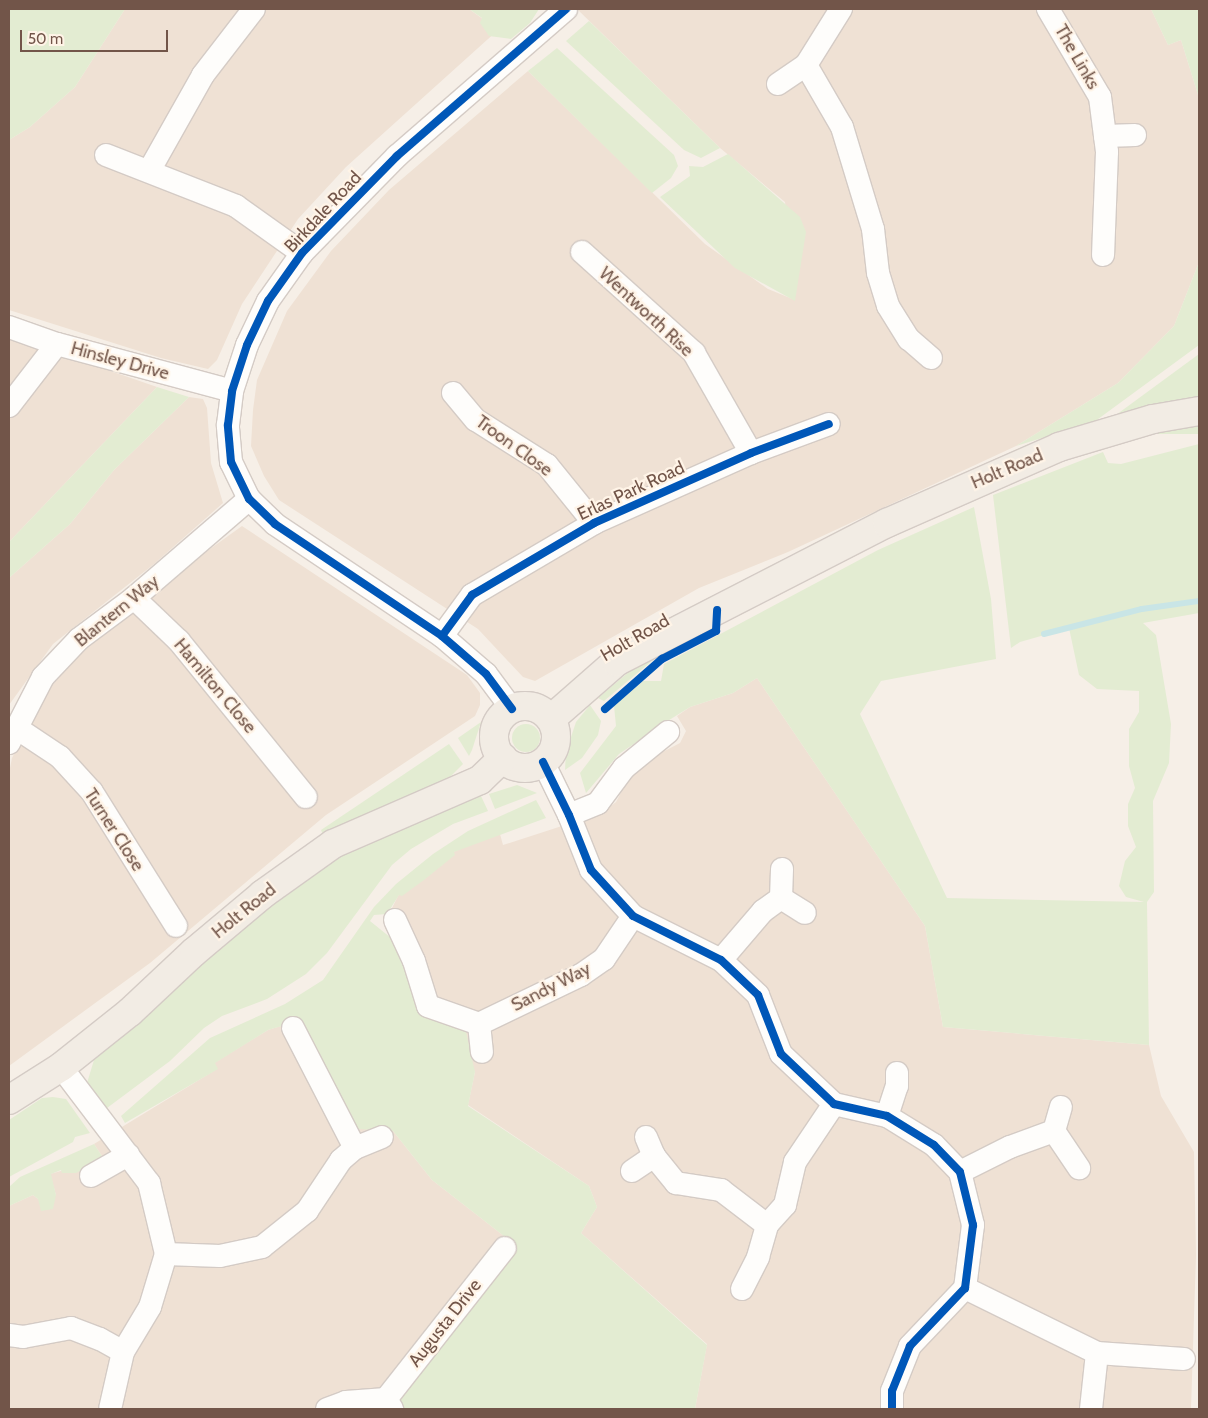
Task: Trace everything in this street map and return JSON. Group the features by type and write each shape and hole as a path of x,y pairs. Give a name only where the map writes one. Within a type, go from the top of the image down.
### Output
{"main road":[{"name":"Holt Road","path":"551,719 616,662 887,523 1060,447 1153,419 1199,410"},
{"path":"529,706 545,713 551,719 556,738 550,756 543,762 527,768 503,758 498,750 495,731 504,714 512,709 529,706"},
{"name":"Holt Road","path":"9,1100 61,1067 130,1012 194,952 263,894 333,844 480,780 503,758"}],"street":[{"path":"149,171 203,75 254,9"},
{"name":"Birkdale Road","path":"512,709 486,674 442,636 275,524 249,499 231,462 228,425 232,391 247,345 268,301 302,254 397,156 566,9"},
{"path":"778,84 806,65 841,9"},
{"name":"The Links","path":"1048,9 1100,97 1105,136 1096,241"},
{"path":"806,65 842,127 873,228 878,273 888,306 908,339 932,358"},
{"path":"1105,136 1135,135"},
{"path":"106,155 236,206 302,254"},
{"name":"Wentworth Rise","path":"582,252 694,353 751,452"},
{"name":"Hinsley Drive","path":"9,327 57,344 232,391"},
{"path":"9,406 57,344"},
{"name":"Troon Close","path":"453,393 476,420 546,465 594,523"},
{"name":"Erlas Park Road","path":"442,636 472,595 594,523 751,452 829,424"},
{"name":"Blantern Way","path":"12,735 49,671 79,639 134,598 249,499"},
{"name":"Hamilton Close","path":"134,598 179,641 299,773 306,797"},
{"path":"570,815 598,803 624,768 668,732"},
{"name":"Turner Close","path":"12,735 60,757 92,792 176,926"},
{"path":"543,762 570,815 591,870 632,916 721,960 758,995 782,1054 834,1104 887,1116 934,1145 960,1172 973,1225 965,1288 910,1346 892,1391 892,1409"},
{"path":"781,898 782,869"},
{"path":"721,960 763,911 781,898"},
{"path":"781,898 805,913"},
{"name":"Sandy Way","path":"479,1024 581,975 604,958 632,916"},
{"path":"395,920 414,962 428,1006 479,1024 482,1052"},
{"path":"293,1028 355,1148"},
{"path":"61,1067 149,1182 166,1254 150,1307 123,1352 110,1409"},
{"path":"887,1116 897,1086 898,1073"},
{"path":"742,1289 758,1257 767,1225 785,1205 795,1162 834,1104"},
{"path":"1054,1131 1062,1107"},
{"path":"960,1172 1010,1147 1054,1131"},
{"path":"1054,1131 1079,1168"},
{"path":"166,1254 220,1256 262,1247 307,1211 341,1160 355,1148 382,1137"},
{"path":"632,1171 650,1146 676,1182 721,1190 767,1225"},
{"path":"91,1176 128,1155"},
{"name":"Augusta Drive","path":"327,1409 346,1402 389,1404 505,1248"},
{"path":"965,1288 1097,1353 1184,1359"},
{"path":"9,1335 23,1337 71,1328 100,1339 123,1352"},
{"path":"1091,1409 1097,1353"}],"shaded area":[{"path":"125,9 469,9 498,30 346,167 298,219 242,304 217,360 208,369 161,358 9,310 9,140 30,127 75,87"},
{"path":"577,9 1151,9 1168,45 1181,40 1199,98 1199,262 1174,326 1118,383 1016,446 788,552 699,588 535,681 523,677 478,629 279,500 264,476 251,446 253,410 257,380 287,311 331,251 389,190 528,71 705,244 768,289 795,300 785,202 720,148"},
{"path":"9,336 157,387 9,542"},
{"path":"189,397 203,399 207,408 211,463 223,503 154,564 53,644 9,705 9,578 70,524 114,470"},
{"path":"242,526 467,675 480,693 480,705 475,716 326,815 150,963 9,1066 9,773 12,758 45,693 80,654 178,572"},
{"path":"757,678 925,926 943,1027 1149,1045 1161,1096 1194,1152 1196,1255 1191,1409 695,1409 707,1344 581,1233 597,1207 589,1186 468,1105 475,1072 430,993 414,941 392,908 399,894 454,855 453,852 483,839 500,834 503,845 602,813 616,802 629,777 653,757 680,743 686,731 677,716 690,707 733,693"},
{"path":"284,1025 377,1128 393,1131 432,1180 513,1243 400,1409 9,1409 9,1206 33,1195 38,1199 56,1195 50,1174 104,1159 94,1144 217,1069 214,1063 268,1030"}],"green space":[{"path":"9,9 125,9 75,87 30,127 9,140"},
{"path":"469,9 539,9 530,23 511,39 489,36 480,23 482,18"},
{"path":"1151,9 1199,9 1199,98 1181,40 1168,45"},
{"path":"589,21 720,148 701,158 684,150 566,41"},
{"path":"557,48 674,155 678,166 671,178 652,193 528,71"},
{"path":"728,154 800,217 806,232 795,301 735,268 660,197 690,176 689,166 703,167"},
{"path":"1199,262 1199,345 1094,422 1016,446 1118,383 1174,326"},
{"path":"1199,354 1199,401 1105,423"},
{"path":"157,387 189,397 114,470 70,524 9,578 9,542"},
{"path":"1110,425 1199,425 1199,434 1110,434"},
{"path":"1199,444 1199,613 1143,623 1156,635 1171,724 1169,763 1153,801 1154,892 1147,902 1149,1045 943,1027 925,926 757,678 733,693 690,707 666,722 619,754 586,793 580,773 616,726 614,706 643,681 661,681 664,664 878,550 974,507 991,599 996,659 881,681 860,714 947,898 1144,902 1126,897 1119,886 1125,861 1136,847 1128,826 1128,804 1135,788 1129,766 1129,729 1139,712 1139,691 1097,689 1079,675 1069,628 1020,642 1011,648 993,495 1103,452 1108,463 1121,464"},
{"path":"659,655 604,701 598,698 643,660"},
{"path":"590,705 601,721 598,735 582,758 565,770 566,752 576,722"},
{"path":"481,722 472,750 469,756 458,738"},
{"path":"526,724 536,728 540,738 536,748 526,752 516,748 512,738 516,728"},
{"path":"449,744 463,764 450,777 323,835 321,830"},
{"path":"517,785 537,793 495,809 489,794"},
{"path":"481,796 488,811 453,824 411,849 392,865 327,953 306,974 267,999 222,1016 204,1028 170,1061 103,1111 87,1083 94,1060 255,914 360,842"},
{"path":"536,800 546,818 454,852 455,855 424,880 402,896 399,895 387,914 374,915 370,921 396,942 434,1016 466,1032 475,1072 468,1106 589,1186 597,1207 581,1233 707,1345 695,1409 400,1409 396,1402 513,1243 432,1180 393,1131 358,1129 299,1021 268,1030 215,1063 218,1069 125,1123 121,1116 210,1038 285,1004 323,980 374,907 396,884 433,854 468,831"},
{"path":"42,1098 66,1099 90,1133 75,1137 73,1142 9,1177 9,1120"},
{"path":"94,1144 104,1159 76,1173 62,1173 61,1170 51,1174 56,1195 53,1209 41,1211 38,1199 33,1195 9,1206 9,1187 20,1177"}],"waterway":[{"path":"1044,634 1142,609 1199,601"}],"cycle path":[{"path":"512,709 486,674 442,636 275,524 249,499 231,462 228,425 232,391 247,345 268,301 302,253 397,156 566,9"},
{"path":"442,636 472,595 594,523 751,453 829,424"},
{"path":"605,709 662,659 716,631 717,610"},
{"path":"543,762 569,815 591,870 633,916 721,960 758,995 781,1054 834,1104 887,1116 934,1145 960,1172 973,1225 965,1288 910,1346 892,1391 892,1409"}]}
